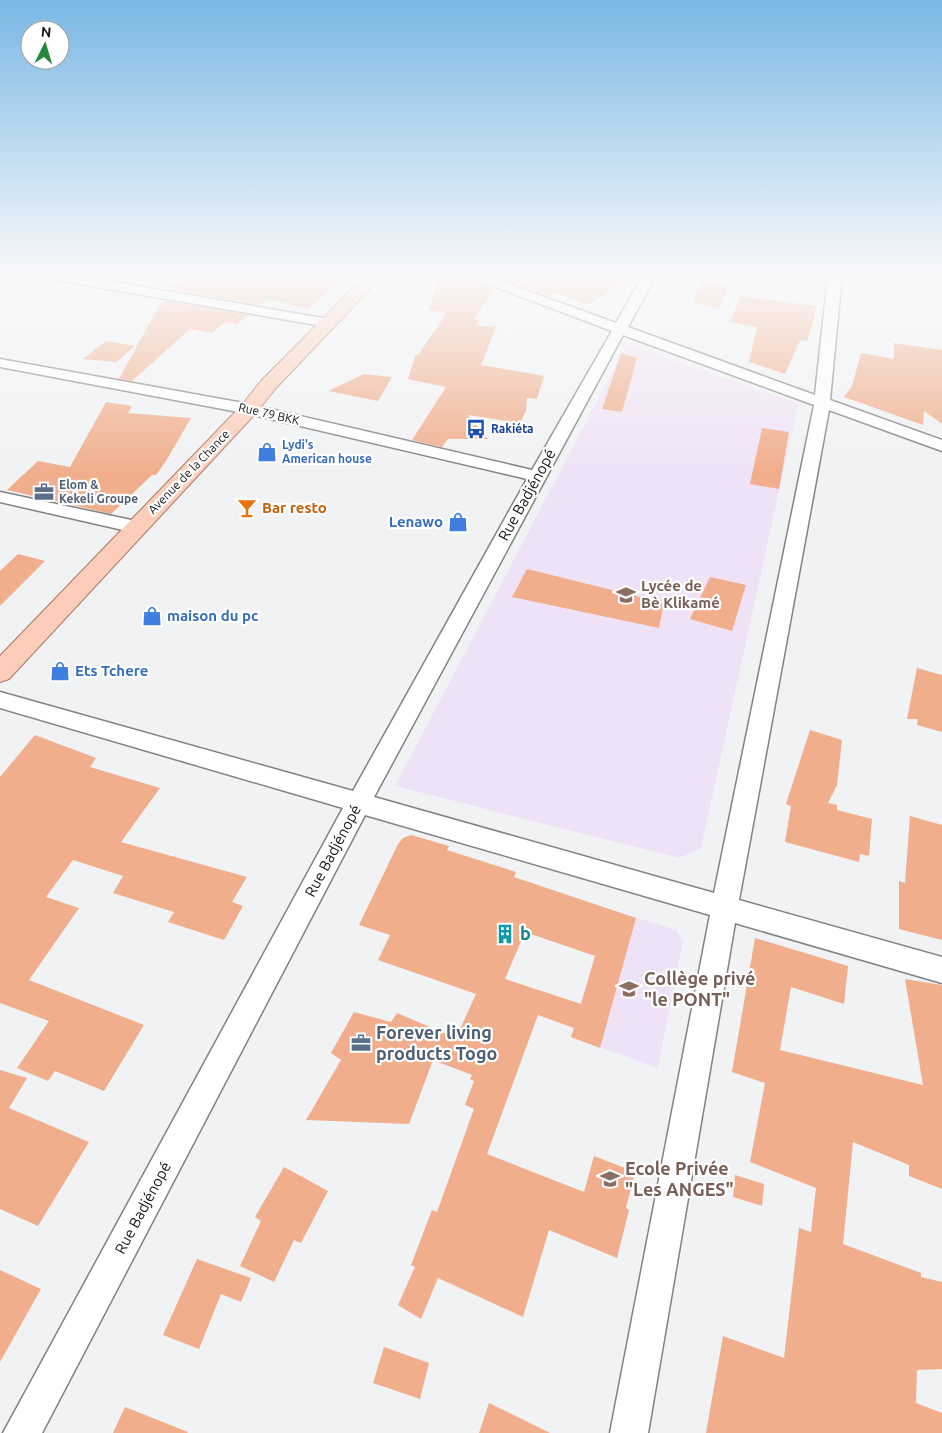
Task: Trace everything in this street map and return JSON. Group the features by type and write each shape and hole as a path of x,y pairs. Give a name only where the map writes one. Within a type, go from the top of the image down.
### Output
{"main road":[{"name":"Avenue de la Chance","path":"0,672 249,409 268,385 313,339"}],"street":[{"name":"Rue Badjénopé","path":"22,1433 358,804 536,476 615,339"},
{"path":"645,339 942,446"},
{"path":"629,1433 724,909 822,403 829,339"},
{"name":"Rue 79 BKK","path":"0,363 249,409 536,476"},
{"path":"0,497 136,527"},
{"path":"0,700 942,970"}],"shaded area":[{"name":"Lycée de Bè Klikamé","path":"627,344 798,404 701,848 679,858 395,786"},
{"name":"Collège privé \"le PONT\"","path":"609,909 676,930 683,941 658,1068 571,1037"}],"building":[{"path":"141,339 179,339 132,381 119,379"},
{"path":"429,339 491,339 481,365 544,376 537,399 527,398 526,411 520,423 468,415 488,439 448,439 442,447 412,440 446,387 408,379 416,354 418,355"},
{"path":"754,339 808,339 807,341 800,340 785,374 749,362"},
{"path":"106,341 135,346 116,362 83,359"},
{"path":"894,343 942,350 942,424 924,411 923,425 844,397 852,386 861,353 894,359"},
{"path":"621,353 637,358 622,412 602,409"},
{"path":"364,374 392,377 378,401 328,391"},
{"path":"106,402 132,406 128,413 191,418 156,475 152,475 111,514 7,490 38,461 70,467"},
{"path":"762,428 789,432 779,489 750,484"},
{"path":"18,554 45,561 0,606 0,571"},
{"path":"527,569 664,603 659,628 512,597"},
{"path":"710,577 746,585 732,631 690,619"},
{"path":"917,668 942,675 942,732 917,725 918,719 907,719"},
{"path":"810,730 842,740 837,785 828,803 837,805 837,810 872,819 869,856 860,854 859,862 785,842 791,806 786,804"},
{"path":"35,735 96,758 90,767 160,788 121,842 247,877 232,902 243,906 224,940 168,922 174,912 113,893 123,876 73,860 46,897 79,908 29,980 144,1025 104,1091 55,1071 48,1081 17,1068 49,1021 0,1003 0,777"},
{"path":"910,816 942,825 942,940 899,929 899,881 905,883"},
{"path":"411,835 449,846 447,850 516,872 514,877 636,918 600,1048 571,1037 574,1028 538,1015 487,1154 584,1192 594,1156 635,1172 626,1208 629,1210 617,1258 549,1230 523,1317 438,1278 421,1319 398,1305 415,1267 411,1265 432,1210 437,1212 474,1109 465,1105 474,1081 470,1079 472,1075 433,1060 409,1124 306,1120 341,1060 331,1053 354,1012 391,1022 397,1013 456,1038 476,994 378,960 390,935 359,925 398,844 403,838","holes":["525,932 595,956 581,1004 505,979"]},
{"path":"755,938 848,966 844,1004 791,987 780,1050 923,1085 905,979 942,985 942,1189 909,1176 909,1165 853,1142 843,1244 921,1273 921,1277 942,1282 942,1369 917,1370 916,1403 942,1413 942,1433 706,1433 723,1336 784,1358 799,1228 811,1232 816,1188 750,1162 765,1083 732,1072"},
{"path":"0,1070 27,1078 9,1108 89,1142 38,1226 0,1209"},
{"path":"284,1167 328,1191 301,1243 294,1240 274,1282 240,1266 261,1221 255,1217"},
{"path":"735,1175 764,1184 762,1206 733,1197"},
{"path":"197,1259 251,1278 241,1302 221,1294 199,1349 163,1335"},
{"path":"0,1270 41,1289 0,1362"},
{"path":"384,1347 429,1363 420,1399 373,1383"},
{"path":"489,1403 550,1433 479,1433"},
{"path":"125,1407 188,1432 113,1433"}],"place":[{"name":"Rakiéta","path":"476,429"},
{"name":"Lydi's American house","path":"267,452"},
{"name":"Elom & Kekeli Groupe","path":"44,492"},
{"name":"Bar resto","path":"247,508"},
{"name":"Lenawo","path":"458,522"},
{"name":"Lycée de Bè Klikamé","path":"626,595"},
{"name":"maison du pc","path":"152,616"},
{"name":"Ets Tchere","path":"60,671"},
{"name":"b","path":"505,934"},
{"name":"Collège privé \"le PONT\"","path":"629,989"},
{"name":"Forever living products Togo","path":"361,1043"},
{"name":"Ecole Privée \"Les ANGES\"","path":"610,1179"}]}
